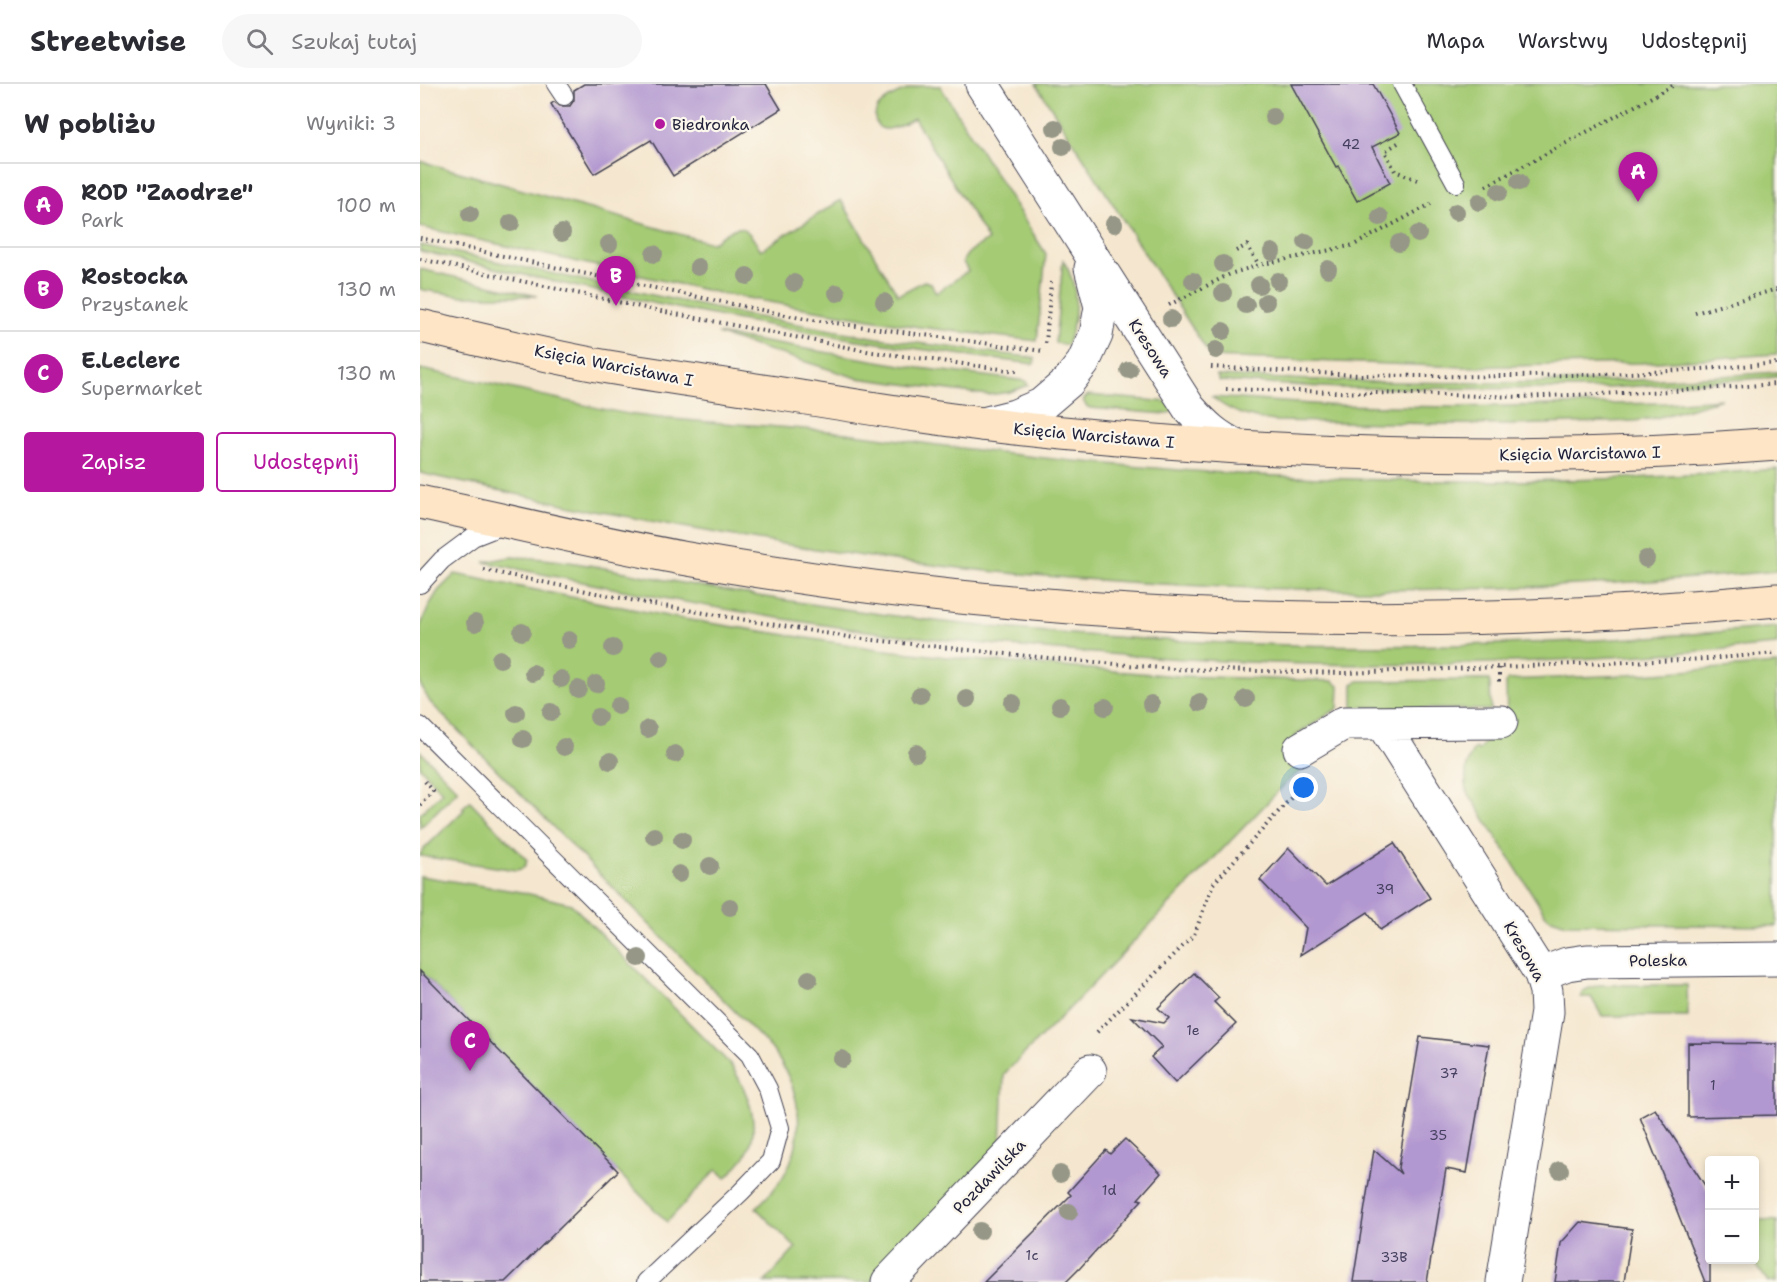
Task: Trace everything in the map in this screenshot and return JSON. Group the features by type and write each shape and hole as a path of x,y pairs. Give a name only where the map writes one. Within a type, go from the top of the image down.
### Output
{"street":[{"name":"Kresowa","path":"982,84 1189,408 1219,438 1238,447"},
{"name":"Kresowa","path":"983,424 1015,416 1041,405 1068,382 1086,357 1096,335 1101,307 1095,276 1079,235"},
{"name":"Księcia Warcisława I","path":"420,326 606,366 832,403 1061,433 1238,447 1380,454 1559,455 1697,451 1777,444"},
{"path":"420,502 681,557 824,580 942,595 1074,607 1195,615 1334,619 1458,618 1602,613 1777,600"},
{"path":"1300,749 1344,723 1501,722"},
{"name":"Kresowa","path":"1382,723 1541,974 1546,991 1546,1012 1503,1282"},
{"name":"Poleska","path":"1541,974 1567,964 1587,961 1777,959"},
{"name":"Pozdawilska","path":"888,1282 1090,1071"}],"lane":[{"path":"1402,84 1456,183"},
{"path":"420,584 442,560 473,537 512,522"},
{"path":"420,726 750,1055 768,1089 780,1128 771,1161 646,1282"}],"path":[{"path":"1482,189 1676,84"},
{"path":"1181,298 1230,274 1259,265 1354,245 1434,202"},
{"path":"420,238 594,276 805,318 1044,351"},
{"path":"1236,251 1247,244 1259,265"},
{"path":"420,259 645,308 872,352 1026,372"},
{"path":"1695,313 1777,289"},
{"path":"1203,367 1360,375 1471,376 1640,372 1777,363"},
{"path":"1219,389 1521,397 1777,384"},
{"path":"420,776 433,791 420,805"},
{"path":"1090,1071 1096,1033 1194,935 1214,884 1304,784"}],"green space":[{"path":"1036,84 1777,84 1777,354 1641,363 1466,367 1211,357"},
{"path":"919,86 940,86 1046,254 1037,341 919,327 719,293 420,227 420,161 711,243 734,229 744,229 761,250 841,200 898,295 924,281 931,283 936,293 968,271 963,262 965,258 973,249 988,240 914,118 892,128 881,128 877,125 875,114 884,101"},
{"path":"420,245 745,315 878,338 1035,358 1034,364 801,331 680,309 420,251"},
{"path":"1063,260 1069,270 1076,301 1067,345 1055,343"},
{"path":"420,269 537,296 462,296 424,290 420,289"},
{"path":"717,334 919,368 1026,381 1028,385 1010,392 988,395 857,378"},
{"path":"420,369 635,415 820,430 1025,456 1171,469 1344,479 1518,481 1691,475 1777,469 1777,571 1575,585 1474,589 1271,589 1170,585 968,569 761,541 624,516 420,473"},
{"path":"1777,372 1777,377 1591,389 1341,388 1220,381 1217,376 1497,383 1637,380"},
{"path":"1088,395 1169,402 1173,409 1166,414 1090,408 1083,400"},
{"path":"1212,397 1326,405 1453,407 1667,403 1722,399 1656,418 1635,421 1510,425 1275,421 1241,414"},
{"path":"511,557 576,563 840,609 1040,632 1250,644 1356,646 1567,642 1777,627 1777,645 1652,655 1463,664 1337,665 1137,656 954,641 802,622 643,594 484,562"},
{"path":"455,574 677,618 877,649 973,660 1178,676 1333,681 1339,686 1338,708 1295,736 1333,748 1291,778 1004,1074 1001,1145 870,1282 765,1282 796,1248 756,1208 781,1180 792,1159 797,1142 798,1110 789,1078 771,1048 430,702 420,684 420,627 438,591"},
{"path":"1777,664 1777,926 1566,924 1549,918 1467,791 1466,768 1469,758 1475,748 1478,750 1481,748 1483,743 1494,736 1507,721 1506,683 1508,680 1628,675"},
{"path":"1489,680 1491,710 1353,707 1353,684 1358,681"},
{"path":"420,751 458,790 420,828 420,814 442,792 420,767"},
{"path":"470,801 527,860 524,867 516,870 420,856 422,851 464,810 462,808"},
{"path":"420,876 521,892 571,904 731,1065 737,1075 751,1108 753,1130 747,1153 726,1178 717,1169 667,1222 420,971"},
{"path":"1599,985 1687,985 1688,1016 1602,1016 1591,997 1581,997 1582,992"},
{"path":"1759,1219 1777,1221 1777,1282 1768,1282 1756,1264 1759,1264"}],"building":[{"name":"Biedronka","path":"584,84 766,84 781,109 673,176 651,140 594,174 551,104 554,102 560,106 570,106 574,100 574,90"},
{"path":"1291,84 1373,84 1400,133 1372,147 1390,183 1357,201"},
{"path":"1394,843 1430,898 1380,930 1368,912 1301,955 1306,928 1260,880 1289,848 1326,886"},
{"path":"420,971 618,1171 505,1282 420,1282"},
{"path":"1194,973 1219,998 1214,1002 1236,1024 1175,1083 1151,1057 1162,1047 1132,1017 1164,1023 1169,1018 1158,1008"},
{"path":"1420,1037 1489,1045 1467,1173 1446,1169 1427,1282 1353,1282 1374,1150 1401,1174 1398,1168"},
{"path":"1688,1043 1777,1044 1777,1115 1688,1117"},
{"path":"1655,1109 1705,1185 1705,1264 1710,1264 1710,1282 1705,1282 1640,1117"},
{"path":"1125,1139 1161,1173 1138,1199 1142,1200 1080,1268 1066,1282 984,1282 1071,1195 1068,1192 1106,1150 1110,1154"},
{"path":"1580,1222 1632,1229 1624,1282 1555,1282 1561,1243"}],"place":[{"name":"Biedronka","path":"660,124"},
{"name":"ROD \"Zaodrze\"","path":"1638,202"},
{"name":"Rostocka","path":"616,306"},
{"name":"E.Leclerc","path":"470,1071"}]}
